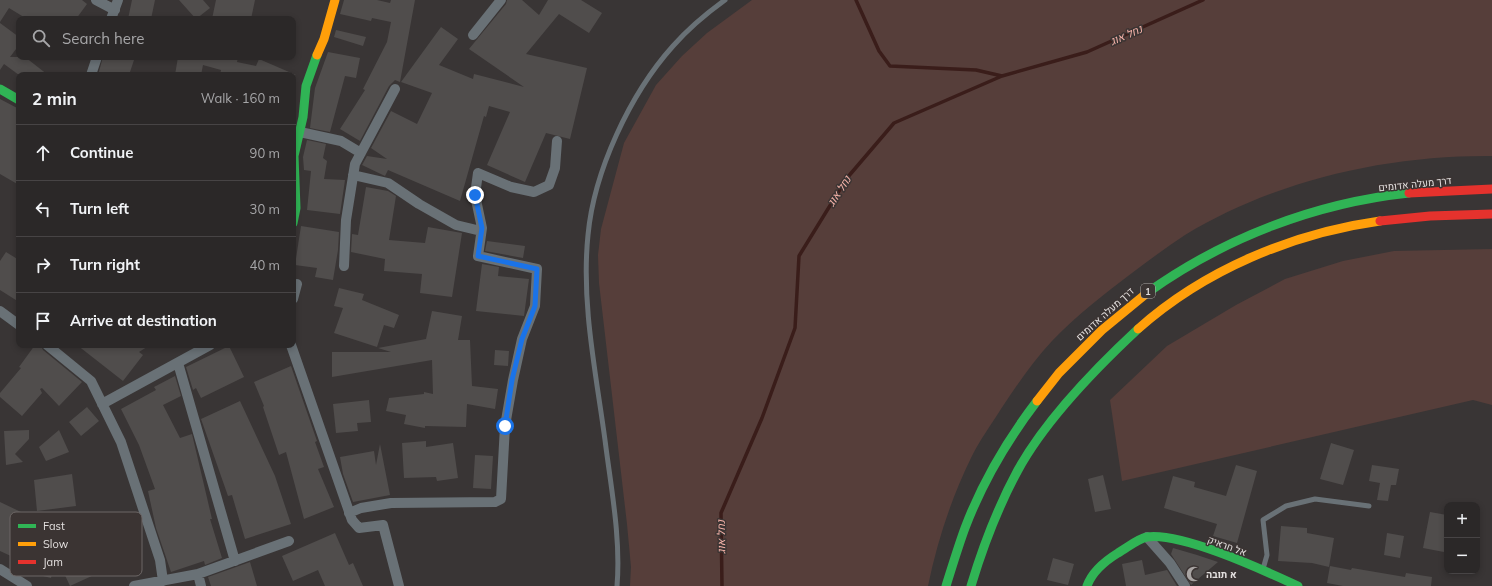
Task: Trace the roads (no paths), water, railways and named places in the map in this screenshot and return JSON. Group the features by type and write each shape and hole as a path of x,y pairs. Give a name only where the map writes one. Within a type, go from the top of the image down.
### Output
{"main road":[{"path":"296,148 300,132 306,86 310,71 324,39 335,0"},
{"path":"0,89 16,98"},
{"name":"דרך מעלה אדומים","path":"946,586 957,547 969,518 992,468 1015,431 1040,396 1090,341 1146,292 1184,268 1226,245 1284,221 1318,210 1416,193 1492,189"},
{"path":"296,192 296,208"},
{"name":"1","path":"971,586 987,538 1003,500 1019,469 1038,439 1072,394 1107,356 1142,325 1181,296 1222,270 1284,244 1326,231 1370,222 1419,216 1492,214"},
{"path":"1087,586 1088,580 1108,560 1147,537"},
{"name":"אל חראיק","path":"1147,537 1174,538 1263,570 1298,586"}],"street":[{"path":"96,0 115,10"},
{"path":"473,35 500,0"},
{"path":"92,72 96,60"},
{"path":"344,266 346,220 355,164 395,90"},
{"path":"300,132 341,141 361,153"},
{"path":"350,512 361,508 391,503 495,502 501,499 505,426 512,380 522,339 535,306 537,269 478,256 481,231 475,195 478,174 511,187 534,192 549,185 555,168 557,141"},
{"path":"353,175 388,183 419,204 456,225 481,231"},
{"path":"0,311 16,323"},
{"path":"50,348 91,381 121,442 160,560 162,581"},
{"path":"102,404 205,348"},
{"path":"292,348 352,520 359,528 383,525 397,585"},
{"path":"178,363 235,561"},
{"path":"1147,537 1170,562 1185,586"},
{"path":"134,586 198,574 289,541"},
{"path":"0,569 10,575"},
{"path":"198,574 201,586"},
{"path":"11,576 27,586"}],"lane":[{"path":"617,586 618,565 612,496 589,325 588,235 593,196 604,163 639,91 673,46 725,0"},
{"path":"1263,570 1267,554 1263,520 1286,506 1315,499 1369,506"}],"waterway":[{"path":"856,0 879,51 890,66 976,70 1002,76"},
{"name":"נחל אוג","path":"722,586 721,513 762,418 795,328 799,256 847,178 894,123 1002,76 1087,52 1203,0"}],"place":[{"name":"א תובה","path":"1194,574"}]}
